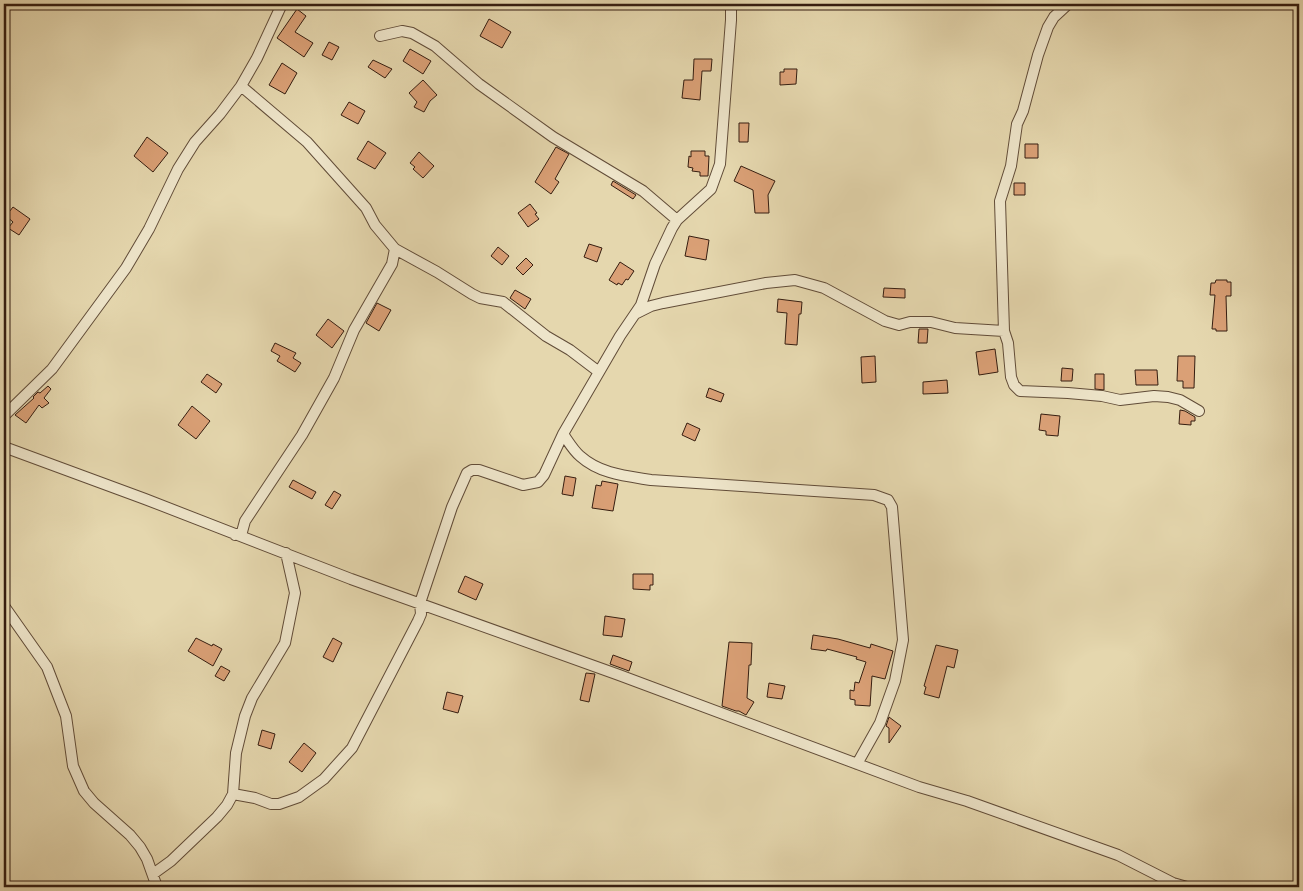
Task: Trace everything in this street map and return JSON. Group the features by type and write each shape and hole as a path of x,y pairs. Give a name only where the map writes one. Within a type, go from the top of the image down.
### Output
{"street":[{"path":"4,416 52,369 106,297 149,229 178,169 195,142 220,114 241,86 257,58 282,4"},
{"path":"233,794 271,804 288,802 312,790 352,748 406,647 421,614 420,603 452,507 467,473 472,470 479,470 523,485 538,482 544,475 563,434 644,300 664,243 678,220 711,189 720,164 732,20 731,4"},
{"path":"1068,4 1054,17 1048,27 1026,102 1017,124 1012,166 1000,201 1004,332 1008,343 1014,385 1020,391 1102,396 1120,400 1154,396 1168,397 1180,400 1199,411"},
{"path":"380,36 402,31 412,33 435,46 479,84 559,141 643,191 678,220"},
{"path":"241,86 307,142 366,208 375,225 395,249 480,298 503,302 546,336 570,350 599,372"},
{"path":"235,535 242,532 245,521 302,436 334,378 354,330 392,264 395,249"},
{"path":"634,315 663,302 766,283 795,280 824,288 885,321 898,325 910,322 932,322 955,328 1004,332"},
{"path":"563,434 586,461 608,472 624,476 651,480 874,495 888,500 892,507 904,640 895,681 880,722 857,764"},
{"path":"4,448 136,496 351,579 619,675 919,787 967,801 1118,855 1173,883 1187,887"},
{"path":"153,874 171,861 217,817 233,794 235,760 252,698 285,643 295,593 286,553"},
{"path":"4,606 48,667 66,716 73,766 84,791 94,804 130,835 148,859 157,887"}],"building":[{"path":"297,9 306,16 295,32 313,43 304,57 277,38"},
{"path":"489,19 511,32 502,48 480,36"},
{"path":"329,42 339,47 332,60 322,55"},
{"path":"410,49 431,61 423,74 403,61"},
{"path":"694,59 712,59 711,71 702,71 700,100 682,98 684,80 693,80"},
{"path":"373,60 392,69 385,78 368,67"},
{"path":"282,63 297,73 285,94 269,85"},
{"path":"784,69 797,69 796,84 780,85 780,72 784,72"},
{"path":"423,80 437,95 430,101 424,112 414,107 417,102 409,93"},
{"path":"349,102 365,111 358,124 341,115"},
{"path":"739,123 749,123 748,142 739,142"},
{"path":"147,137 168,153 153,172 134,156"},
{"path":"368,141 386,153 375,169 357,159"},
{"path":"1025,144 1038,144 1038,158 1025,158"},
{"path":"556,147 569,154 555,179 559,182 551,194 535,182"},
{"path":"691,151 705,151 705,156 709,156 708,176 700,176 700,172 692,171 693,168 688,167"},
{"path":"419,152 434,166 423,178 413,169 415,167 410,163"},
{"path":"741,166 775,181 768,195 769,213 755,213 753,190 734,181"},
{"path":"613,181 636,195 633,199 611,185"},
{"path":"1014,183 1025,183 1025,195 1014,195"},
{"path":"530,204 539,219 528,227 518,213"},
{"path":"13,207 30,219 19,235 8,228 13,222 6,216"},
{"path":"689,236 709,240 706,260 685,256"},
{"path":"589,244 602,248 597,262 584,257"},
{"path":"498,247 509,256 502,265 491,256"},
{"path":"526,258 533,265 523,275 516,268"},
{"path":"620,262 634,271 622,285 618,283 617,285 609,280"},
{"path":"1216,280 1231,282 1231,296 1226,296 1227,331 1212,329 1215,295 1210,295 1211,283 1215,283"},
{"path":"884,288 905,289 905,298 883,297"},
{"path":"515,290 531,299 525,309 510,298"},
{"path":"778,299 802,302 801,314 799,314 797,345 785,344 787,313 777,312"},
{"path":"377,303 391,310 379,331 366,323"},
{"path":"328,319 344,331 332,348 316,335"},
{"path":"919,329 928,329 927,343 918,343"},
{"path":"275,343 296,353 293,358 301,363 295,372 277,361 280,356 271,351"},
{"path":"995,349 998,372 979,375 976,352"},
{"path":"875,356 876,382 862,383 861,357"},
{"path":"1178,356 1195,356 1194,388 1183,388 1183,381 1177,381"},
{"path":"1062,368 1073,369 1072,381 1061,381"},
{"path":"1135,370 1157,370 1158,385 1136,385"},
{"path":"207,374 222,384 216,393 201,382"},
{"path":"1095,374 1104,374 1104,390 1095,389"},
{"path":"947,380 948,393 923,394 923,382"},
{"path":"48,386 51,389 44,398 49,403 42,408 39,405 26,423 15,415 38,392 40,393"},
{"path":"709,388 724,394 721,402 706,397"},
{"path":"192,406 210,421 196,439 178,425"},
{"path":"1180,410 1195,417 1195,421 1191,421 1191,425 1179,424"},
{"path":"1041,414 1060,416 1058,436 1046,435 1046,431 1039,430"},
{"path":"687,423 700,429 695,441 682,435"},
{"path":"565,476 576,478 573,496 562,494"},
{"path":"293,480 316,492 312,499 289,487"},
{"path":"602,481 618,484 613,511 592,508 596,485 601,486"},
{"path":"334,491 341,495 332,509 325,505"},
{"path":"633,574 653,574 653,585 650,585 650,590 633,589"},
{"path":"465,576 483,584 476,600 458,592"},
{"path":"605,616 625,619 622,637 603,635"},
{"path":"813,635 838,639 870,648 871,644 893,651 885,679 872,676 870,706 855,705 855,700 850,699 850,690 854,691 855,682 859,683 866,662 856,659 857,657 827,649 826,651 811,649"},
{"path":"196,638 222,649 213,666 188,651"},
{"path":"333,638 342,643 333,662 323,657"},
{"path":"729,642 752,643 747,698 754,702 746,715 722,706"},
{"path":"936,645 958,650 954,668 947,666 939,698 924,694 926,687 924,686"},
{"path":"613,655 632,662 629,671 610,664"},
{"path":"221,666 230,671 224,681 215,676"},
{"path":"586,673 595,674 589,702 580,700"},
{"path":"769,683 785,686 782,699 767,697"},
{"path":"447,692 463,696 458,713 443,709"},
{"path":"889,717 901,726 889,743 889,728 886,726"},
{"path":"262,730 275,734 271,749 258,745"},
{"path":"304,743 316,753 302,772 289,762"}]}
